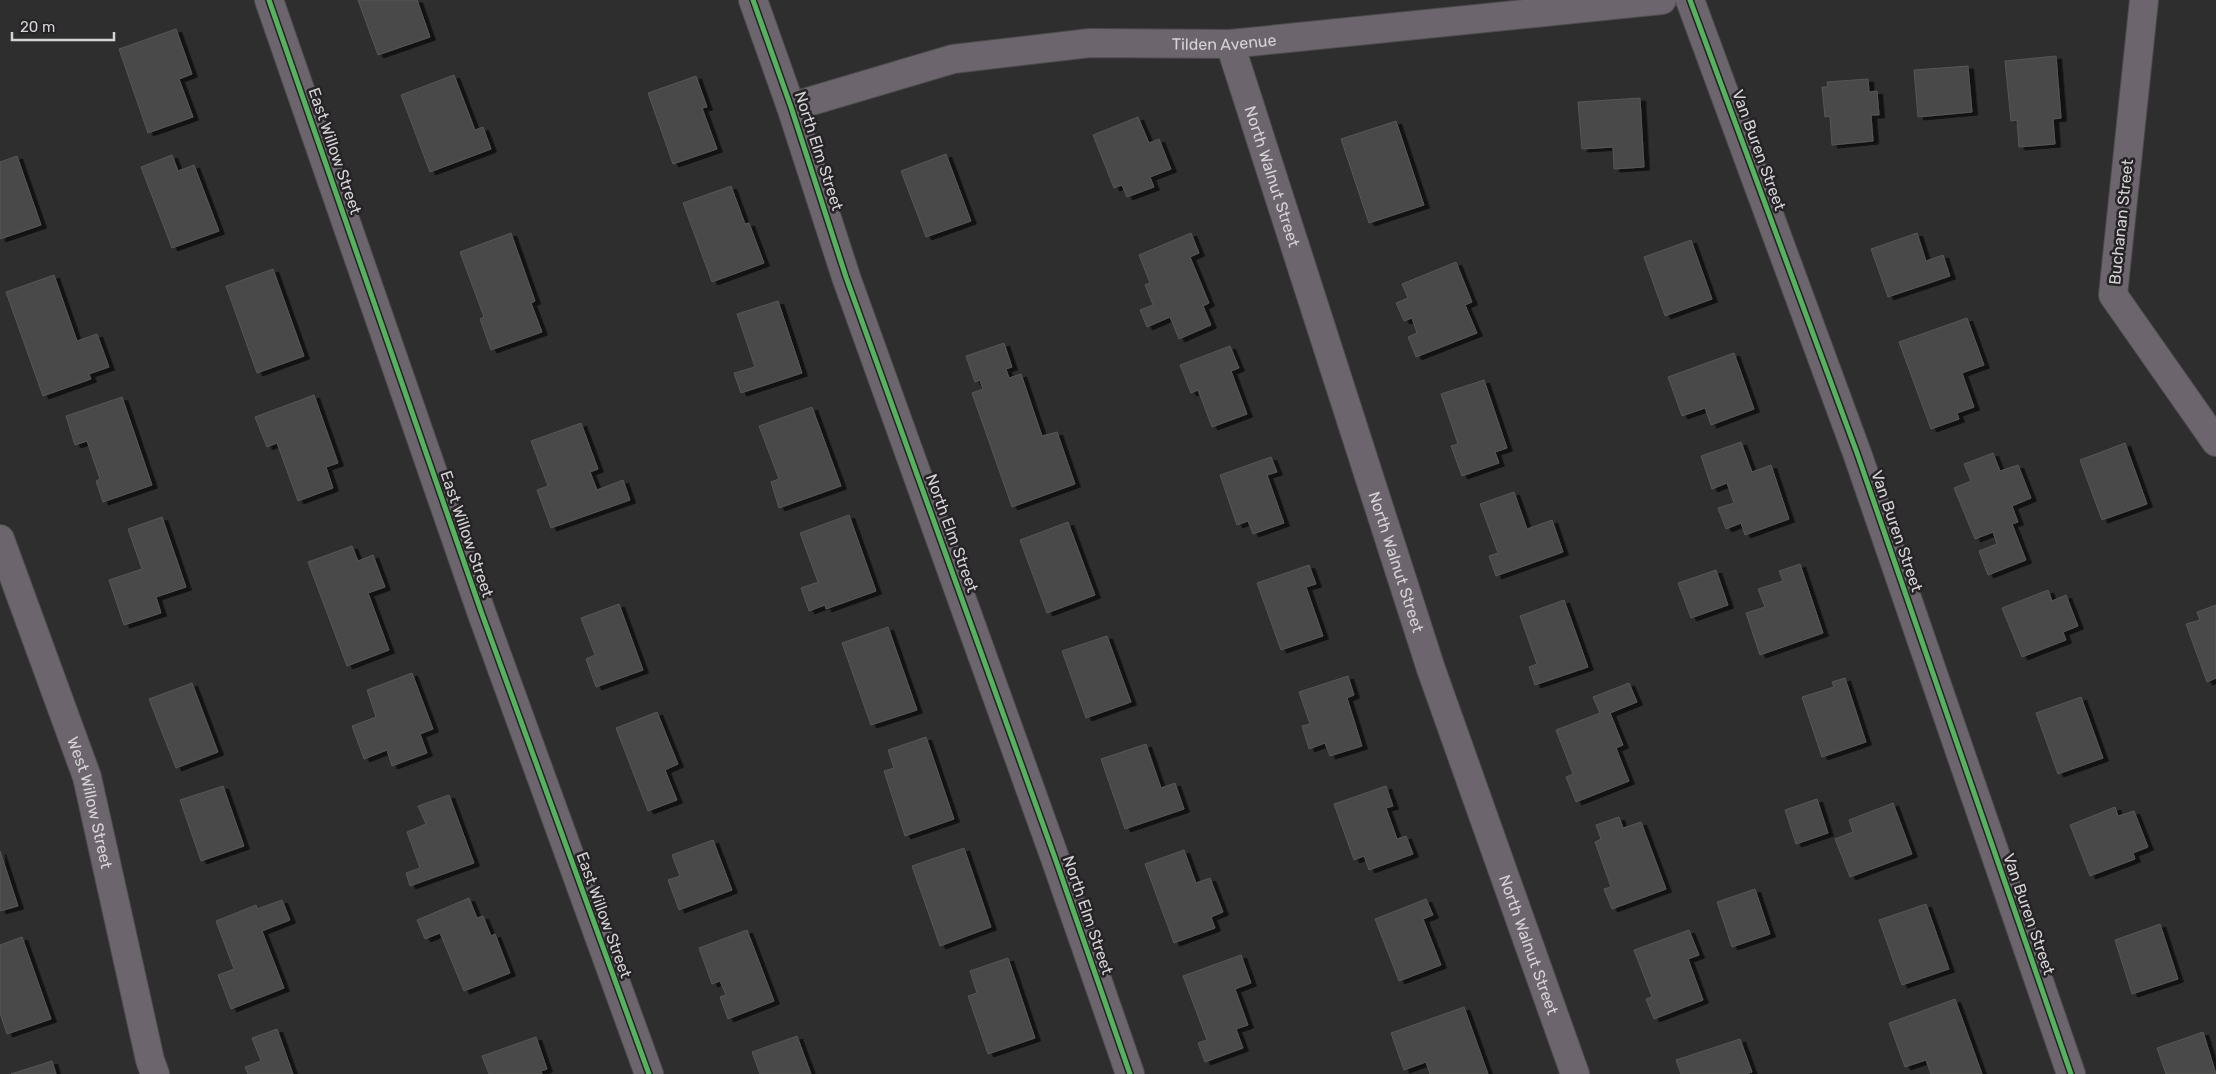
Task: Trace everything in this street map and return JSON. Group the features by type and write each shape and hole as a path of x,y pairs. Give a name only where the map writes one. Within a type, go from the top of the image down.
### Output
{"street":[{"name":"East Willow Street","path":"269,0 482,614 649,1074"},
{"name":"North Elm Street","path":"753,0 791,107 846,277 1055,858 1130,1074"},
{"name":"Tilden Avenue","path":"791,107 953,59 1090,43 1230,44 1662,0"},
{"name":"Van Buren Street","path":"1690,0 1857,453 2071,1074"},
{"name":"Buchanan Street","path":"2144,0 2113,295 2216,442"},
{"name":"North Walnut Street","path":"1230,44 1431,669 1575,1074"},
{"name":"West Willow Street","path":"0,540 86,777 150,1060 155,1074"}],"building":[{"path":"358,0 417,0 430,37 378,55"},
{"path":"176,29 192,74 179,79 193,117 148,133 119,49"},
{"path":"2056,56 2061,118 2053,119 2055,144 2019,147 2017,120 2011,121 2005,61"},
{"path":"1968,66 1972,112 1918,117 1914,70"},
{"path":"454,75 475,130 483,127 491,149 430,172 401,95"},
{"path":"696,76 707,107 702,108 717,149 673,164 648,93"},
{"path":"1868,79 1869,92 1877,91 1879,115 1871,115 1873,141 1832,145 1830,116 1825,117 1822,87 1828,87 1827,82"},
{"path":"1640,98 1644,167 1614,169 1613,147 1582,149 1578,102"},
{"path":"1138,117 1149,143 1159,139 1171,169 1150,177 1154,187 1127,197 1122,185 1114,188 1093,135"},
{"path":"1396,121 1424,205 1369,223 1341,139"},
{"path":"946,154 971,221 926,237 901,171"},
{"path":"172,155 178,171 194,165 219,231 172,248 141,167"},
{"path":"17,156 41,225 0,239 0,162"},
{"path":"731,186 745,224 749,223 764,263 712,282 683,203"},
{"path":"511,233 535,301 531,303 542,332 491,350 480,319 484,317 460,252"},
{"path":"1191,233 1199,253 1190,257 1209,303 1203,306 1211,325 1179,339 1170,317 1147,327 1140,310 1153,305 1145,285 1150,283 1139,255"},
{"path":"1917,233 1926,261 1943,255 1950,276 1888,297 1871,249"},
{"path":"1691,240 1712,299 1665,316 1644,257"},
{"path":"1456,262 1472,302 1465,305 1477,333 1416,357 1408,337 1417,333 1412,318 1404,321 1396,303 1408,298 1402,284"},
{"path":"273,269 304,356 257,373 226,286"},
{"path":"54,275 77,341 97,334 109,367 89,374 91,379 43,396 6,292"},
{"path":"778,301 802,373 741,393 734,373 755,367 737,314"},
{"path":"1967,318 1984,365 1962,373 1974,407 1957,413 1959,419 1931,429 1899,342"},
{"path":"1004,343 1012,367 1006,369 1009,378 1021,374 1042,436 1057,432 1075,484 1012,507 972,393 983,389 980,380 975,382 966,356"},
{"path":"1230,346 1239,368 1231,371 1247,414 1212,427 1198,390 1191,393 1180,365"},
{"path":"1734,353 1754,409 1711,425 1705,408 1682,416 1668,377"},
{"path":"1484,380 1507,448 1495,452 1499,463 1462,476 1451,446 1458,444 1441,394"},
{"path":"314,395 338,463 326,467 333,488 298,501 277,443 267,447 255,417"},
{"path":"122,397 152,485 103,502 96,481 100,479 87,441 75,445 66,416"},
{"path":"812,407 841,486 779,508 771,482 779,479 759,426"},
{"path":"581,423 598,469 590,472 597,490 623,480 630,500 551,528 537,490 548,486 531,441"},
{"path":"1741,442 1752,472 1771,465 1789,519 1745,535 1741,523 1726,529 1718,508 1734,503 1727,483 1712,489 1701,456"},
{"path":"2125,443 2147,504 2102,520 2080,460"},
{"path":"1993,453 2000,471 2018,465 2031,498 2012,506 2018,522 2012,524 2026,560 1988,575 1979,551 1997,544 1993,532 1975,539 1954,488 1971,481 1964,464"},
{"path":"1271,457 1277,472 1267,475 1284,523 1253,534 1248,521 1237,525 1220,475"},
{"path":"1514,492 1527,529 1552,520 1563,552 1496,576 1489,556 1498,553 1480,504"},
{"path":"849,515 876,591 826,609 825,605 809,611 801,588 818,582 800,533"},
{"path":"162,517 186,587 156,597 161,613 124,625 109,580 142,569 128,529"},
{"path":"1068,522 1095,595 1047,613 1020,540"},
{"path":"352,546 358,561 373,555 385,587 368,593 389,650 347,666 308,562"},
{"path":"1800,564 1823,633 1760,655 1746,613 1765,607 1758,589 1783,581 1779,571"},
{"path":"1309,565 1316,584 1306,587 1323,636 1281,650 1257,583"},
{"path":"1716,570 1728,605 1691,618 1678,583"},
{"path":"2048,590 2052,601 2066,595 2078,626 2063,632 2066,640 2022,657 2002,608"},
{"path":"1564,600 1588,667 1535,685 1529,667 1537,664 1520,616"},
{"path":"619,604 643,670 596,687 586,659 595,655 581,618"},
{"path":"2216,605 2216,678 2207,682 2186,624 2200,620 2197,612"},
{"path":"888,627 917,710 871,725 842,643"},
{"path":"1107,636 1131,702 1086,718 1062,651"},
{"path":"412,673 433,729 420,734 427,753 392,766 387,750 364,759 352,726 376,717 367,690"},
{"path":"1348,676 1354,695 1347,698 1362,746 1330,756 1325,743 1309,749 1302,726 1310,724 1299,692"},
{"path":"1845,678 1866,742 1822,757 1802,697 1834,687 1832,682"},
{"path":"192,683 218,752 176,768 149,699"},
{"path":"1629,683 1637,702 1610,713 1623,745 1616,748 1629,781 1576,802 1566,777 1573,774 1556,730 1600,713 1593,697"},
{"path":"2081,697 2103,758 2058,774 2036,713"},
{"path":"657,712 678,764 665,770 677,800 648,811 616,728"},
{"path":"926,737 954,819 905,836 884,771 894,768 888,750"},
{"path":"1146,744 1161,788 1175,783 1184,809 1125,829 1101,759"},
{"path":"223,786 244,846 201,861 180,800"},
{"path":"1386,786 1393,806 1386,808 1397,839 1406,836 1413,854 1369,870 1364,856 1354,860 1334,804"},
{"path":"449,795 474,863 410,886 406,873 420,868 407,832 426,824 418,806"},
{"path":"1817,799 1828,833 1796,844 1785,810"},
{"path":"1893,803 1912,854 1850,877 1835,839 1853,832 1849,820"},
{"path":"2115,807 2118,816 2134,811 2148,847 2133,853 2135,859 2090,876 2070,825"},
{"path":"1619,817 1623,828 1641,822 1666,889 1612,909 1604,889 1611,887 1595,842 1601,839 1596,825"},
{"path":"713,840 732,890 679,910 668,880 680,876 672,855"},
{"path":"964,848 991,927 940,946 912,866"},
{"path":"1184,850 1196,883 1210,878 1223,912 1211,917 1215,928 1174,943 1145,864"},
{"path":"0,851 18,906 0,911"},
{"path":"1755,889 1770,934 1732,947 1717,902"},
{"path":"469,898 477,918 483,916 491,936 495,934 510,973 464,991 440,933 425,939 417,920"},
{"path":"1426,899 1433,915 1423,919 1441,965 1399,981 1375,919"},
{"path":"282,900 290,920 262,931 284,988 231,1009 218,975 234,969 216,921 256,905 257,909"},
{"path":"1926,904 1949,969 1902,985 1879,920"},
{"path":"2160,924 2178,979 2132,994 2115,940"},
{"path":"747,930 774,1001 728,1019 720,997 726,995 720,981 712,984 699,948"},
{"path":"1689,930 1699,955 1688,959 1703,1000 1654,1019 1646,999 1652,997 1634,950"},
{"path":"22,937 51,1019 7,1034 0,1013 0,945"},
{"path":"1241,955 1251,983 1235,989 1248,1025 1236,1029 1243,1048 1205,1062 1198,1043 1207,1040 1183,976"},
{"path":"1008,958 1035,1038 988,1054 968,996 977,993 970,971"},
{"path":"1955,999 1982,1074 1931,1074 1926,1060 1905,1067 1889,1023"},
{"path":"1464,1007 1488,1074 1430,1074 1426,1062 1404,1070 1391,1033"},
{"path":"277,1029 293,1074 248,1074 245,1067 261,1061 252,1038"},
{"path":"2203,1032 2216,1074 2166,1074 2157,1048"},
{"path":"797,1036 811,1074 760,1074 752,1052"},
{"path":"536,1037 547,1069 541,1071 542,1074 489,1074 482,1056"},
{"path":"1740,1039 1752,1072 1746,1074 1681,1074 1676,1060"},
{"path":"52,1061 56,1074 11,1074"}],"cycle path":[{"path":"269,0 482,614 649,1074"},
{"path":"753,0 791,107 846,277 1055,858 1130,1074"},
{"path":"1690,0 1857,453 2071,1074"}]}
